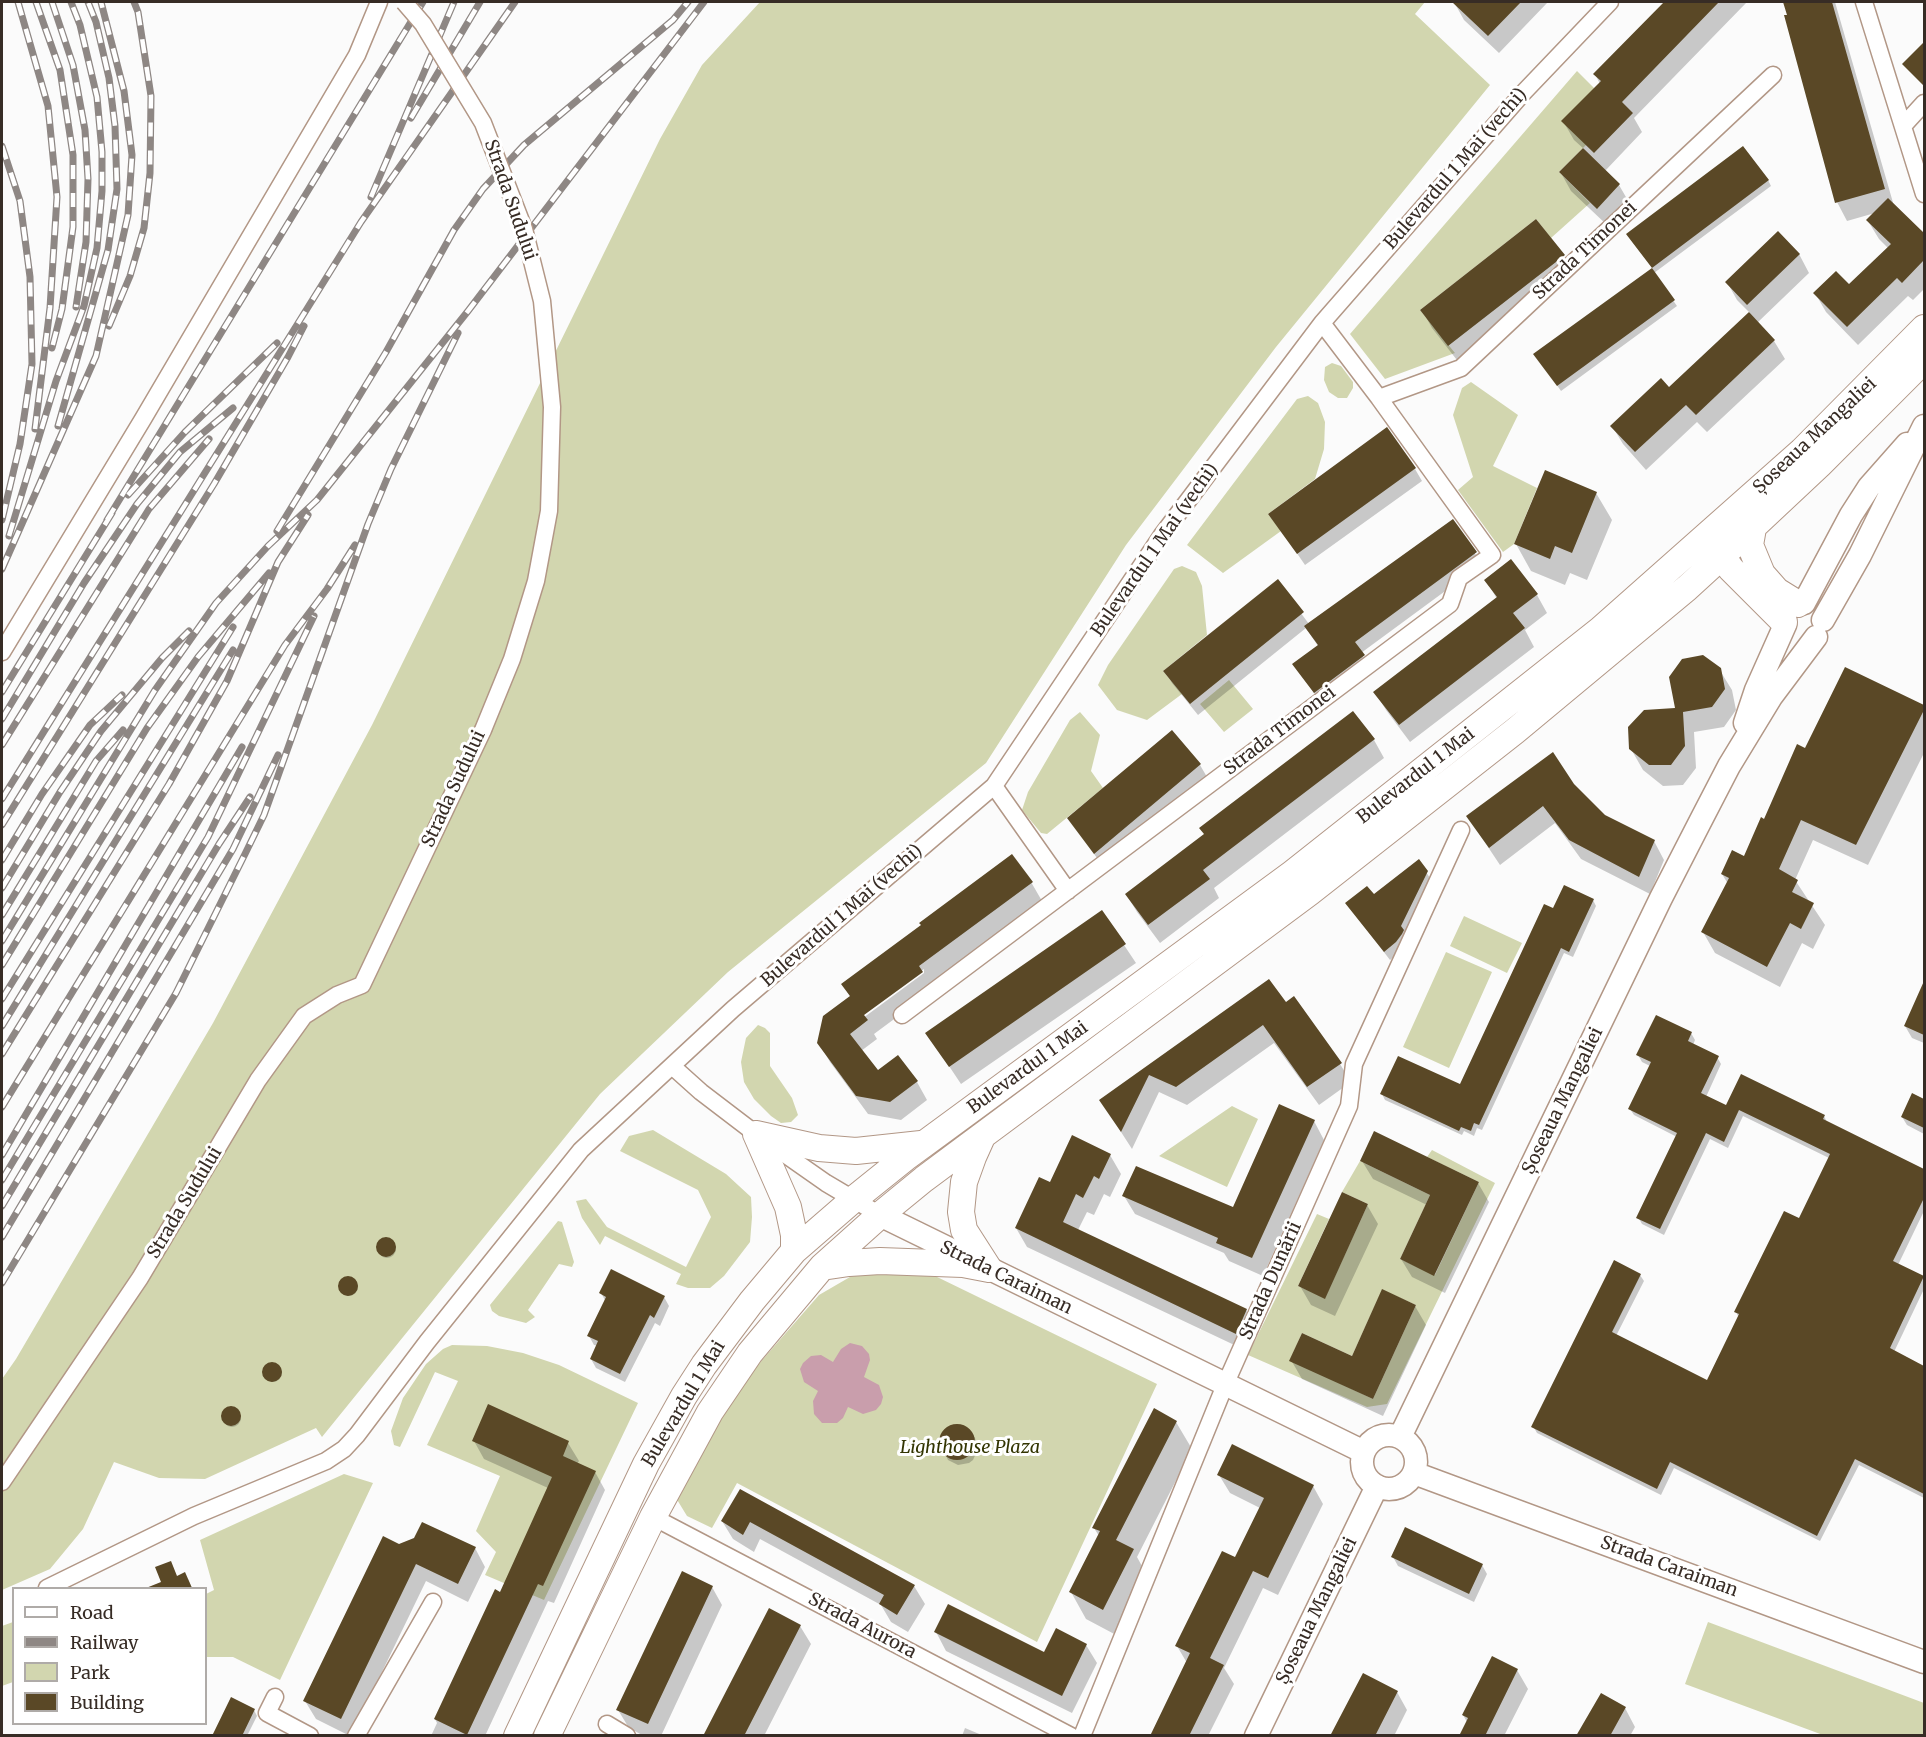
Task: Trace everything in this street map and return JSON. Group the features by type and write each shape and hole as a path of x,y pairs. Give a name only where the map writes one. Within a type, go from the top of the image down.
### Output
{"main road":[{"name":"Șoseaua Mangaliei","path":"1703,539 1785,467 1875,380 1924,328"},
{"name":"Șoseaua Mangaliei","path":"1722,556 1924,360"},
{"path":"1785,467 1762,495 1723,533 1720,547 1722,556 1731,569 1793,614"},
{"path":"1753,528 1750,544 1762,574 1793,614"},
{"name":"Bulevardul 1 Mai","path":"517,1736 646,1464 684,1396 752,1301 795,1251 854,1199 926,1143 1293,873 1600,630 1703,539"},
{"name":"Bulevardul 1 Mai","path":"547,1736 653,1517 690,1447 729,1382 777,1318 822,1267 880,1215 983,1135 1403,820 1584,674 1722,556"},
{"path":"756,1134 819,1148 856,1151 926,1143"},
{"path":"756,1134 788,1208 795,1251"},
{"path":"983,1135 964,1182 961,1212 964,1230 989,1269"},
{"path":"822,1267 880,1261 963,1264 989,1269"}],"street":[{"path":"2,651 143,419 357,55 379,2"},
{"name":"Strada Sudului","path":"2,1482 140,1278 258,1080 304,1016 337,995 362,985 483,730 512,659 536,581 549,511 552,407 542,301 524,229 483,123 423,24 404,2"},
{"name":"Bulevardul 1 Mai (vechi)","path":"49,1587 194,1516 326,1461 344,1449 581,1150 733,1009 994,786 1162,535 1322,323 1523,93 1610,2"},
{"path":"1864,2 1924,194"},
{"name":"Strada Timonei","path":"1379,398 1461,368 1773,75"},
{"path":"1903,126 1924,104"},
{"name":"Strada Timonei","path":"902,1015 1450,604 1459,578 1492,555 1322,323"},
{"name":"Șoseaua Mangaliei","path":"1729,766 1756,690 1793,614 1869,487 1924,426"},
{"name":"Șoseaua Mangaliei","path":"1400,1437 1661,898 1729,766 1771,697 1819,628 1860,555 1924,426"},
{"path":"1814,606 1821,615 1819,628 1805,641 1800,641 1790,635 1793,614 1814,606"},
{"path":"994,786 1068,891"},
{"name":"Strada Dunării","path":"1082,1736 1225,1385 1349,1106 1354,1064 1461,830"},
{"name":"Strada Caraiman","path":"672,1066 701,1092 756,1134 826,1183 880,1215 1364,1452"},
{"path":"1384,1435 1400,1437 1414,1451 1416,1460 1414,1473 1407,1483 1399,1487 1391,1489 1377,1486 1367,1478 1363,1470 1364,1452 1376,1438 1384,1435"},
{"name":"Strada Caraiman","path":"1414,1473 1924,1662"},
{"name":"Șoseaua Mangaliei","path":"1256,1736 1322,1604 1377,1486"},
{"name":"Strada Aurora","path":"653,1517 1071,1736"},
{"path":"356,1736 433,1602"},
{"path":"275,1697 267,1713 310,1736"},
{"path":"607,1724 627,1736"}],"green space":[{"path":"760,2 1425,2 1415,14 1490,85 1276,347 1126,545 986,763 728,972 600,1094 322,1437 316,1428 205,1479 159,1478 114,1462 83,1529 50,1569 2,1590 2,1379 16,1359 213,1023 372,725 660,139 702,65"},
{"path":"1577,71 1594,88 1586,145 1559,172 1590,203 1551,238 1536,219 1420,310 1455,353 1385,379 1350,334"},
{"path":"1332,363 1341,366 1353,382 1353,388 1347,398 1338,398 1329,392 1324,380 1325,367"},
{"path":"1471,382 1518,415 1493,466 1537,488 1514,544 1503,552 1458,490 1473,477 1453,415 1462,388"},
{"path":"1308,396 1318,403 1325,422 1324,449 1315,479 1268,514 1281,531 1223,573 1187,545 1297,399"},
{"path":"1182,566 1196,572 1202,586 1207,635 1163,671 1182,694 1147,720 1117,710 1098,685 1108,665 1174,569"},
{"path":"1229,680 1253,709 1224,732 1200,704"},
{"path":"1080,712 1100,735 1091,771 1103,788 1047,834 1041,833 1022,810 1028,792 1070,720"},
{"path":"1464,916 1522,943 1507,973 1450,946"},
{"path":"1446,952 1492,972 1449,1068 1403,1047"},
{"path":"758,1025 770,1033 770,1066 792,1098 798,1115 791,1122 781,1123 771,1116 754,1099 744,1082 741,1062 746,1038"},
{"path":"1232,1106 1258,1119 1227,1187 1159,1156"},
{"path":"653,1130 726,1174 751,1197 750,1242 724,1276 710,1288 688,1288 676,1284 681,1274 605,1236 600,1245 582,1218 576,1201 586,1199 607,1227 686,1267 711,1217 698,1190 620,1151 629,1136"},
{"path":"1432,1150 1495,1183 1387,1404 1367,1407 1248,1355 1317,1214 1329,1219 1298,1286 1325,1298 1368,1204 1342,1192 1360,1161 1430,1195 1400,1259 1435,1275 1479,1182 1427,1157","holes":["1382,1290 1416,1305 1373,1399 1290,1360 1302,1333 1352,1356"]},
{"path":"558,1221 562,1222 574,1262 572,1267 559,1264 528,1310 535,1317 526,1323 499,1316 492,1311 490,1305"},
{"name":"Lighthouse Plaza","path":"862,1270 933,1275 1157,1384 1037,1642 737,1483 712,1528 687,1516 676,1498 697,1457 743,1382 819,1295"},
{"path":"452,1345 487,1346 523,1353 559,1365 638,1403 544,1600 485,1575 496,1552 476,1531 500,1476 427,1445 458,1381 435,1372 400,1447 394,1445 391,1431 403,1398 426,1364 443,1349"},
{"path":"344,1474 373,1483 280,1680 233,1657 207,1657 207,1594 214,1590 200,1540"},
{"path":"12,1622 12,1682 2,1686 2,1626"},
{"path":"1708,1622 1924,1703 1924,1735 1823,1735 1685,1684"}],"shaded area":[{"path":"850,1343 862,1346 869,1354 870,1360 864,1377 879,1385 883,1397 881,1404 876,1410 863,1414 848,1407 843,1418 837,1423 822,1423 814,1414 813,1401 818,1391 804,1382 800,1369 811,1356 821,1355 833,1362 841,1349"}],"building":[{"path":"1452,2 1521,2 1488,36"},
{"path":"1664,2 1719,2 1622,102 1633,113 1594,153 1561,121 1601,81 1593,74"},
{"path":"1783,2 1832,2 1885,189 1835,203 1784,15 1787,15"},
{"path":"1924,42 1924,86 1902,64"},
{"path":"1743,146 1769,180 1652,268 1626,234"},
{"path":"1583,148 1620,184 1597,209 1559,172"},
{"path":"1888,198 1924,233 1924,260 1902,283 1897,278 1847,327 1813,293 1836,271 1849,284 1891,244 1866,220"},
{"path":"1536,219 1565,255 1448,346 1420,310"},
{"path":"1778,231 1800,254 1747,305 1725,282"},
{"path":"1652,268 1675,300 1557,386 1533,354"},
{"path":"1749,312 1775,340 1696,415 1686,405 1635,452 1610,426 1661,378 1669,387"},
{"path":"1387,427 1416,468 1297,554 1268,514"},
{"path":"1545,470 1597,492 1572,553 1555,546 1550,559 1514,544"},
{"path":"1453,519 1477,552 1355,642 1365,655 1314,693 1292,664 1318,645 1304,626"},
{"path":"1511,559 1538,594 1513,613 1525,628 1399,725 1373,692 1497,597 1484,580"},
{"path":"1278,579 1304,612 1190,704 1163,671"},
{"path":"1703,655 1721,668 1725,689 1712,707 1683,712 1685,746 1671,765 1649,765 1629,749 1628,727 1644,710 1675,708 1669,677 1682,659"},
{"path":"1845,667 1924,705 1924,710 1856,845 1801,820 1779,869 1798,880 1792,892 1814,903 1801,929 1790,923 1767,967 1701,932 1729,878 1721,874 1732,850 1744,856 1761,817 1764,819 1797,744 1805,748"},
{"path":"1353,711 1375,739 1203,870 1210,879 1148,925 1125,894 1204,834 1199,828"},
{"path":"1172,730 1201,764 1094,854 1067,818"},
{"path":"1553,752 1574,784 1605,815 1655,840 1639,877 1569,840 1543,806 1489,848 1466,816"},
{"path":"1012,854 1033,882 919,966 923,972 864,1015 868,1020 850,1034 878,1070 898,1055 918,1081 890,1102 856,1096 817,1043 823,1016 850,996 841,984"},
{"path":"1419,859 1428,871 1401,926 1404,930 1402,934 1384,952 1345,903 1367,886 1374,894"},
{"path":"1564,885 1594,899 1569,952 1561,948 1479,1125 1474,1123 1471,1131 1461,1127 1459,1131 1380,1094 1398,1056 1460,1084 1544,904 1553,908"},
{"path":"1102,910 1126,944 949,1067 925,1033"},
{"path":"1269,979 1286,1002 1294,996 1342,1063 1307,1087 1263,1025 1176,1087 1149,1075 1121,1132 1099,1100"},
{"path":"1924,981 1924,1035 1904,1026"},
{"path":"1656,1015 1692,1032 1688,1041 1719,1056 1701,1093 1726,1105 1741,1074 1825,1115 1823,1119 1924,1169 1924,1198 1893,1261 1924,1276 1890,1348 1924,1366 1924,1494 1855,1459 1817,1536 1670,1462 1657,1489 1531,1427 1614,1260 1641,1274 1612,1332 1707,1380 1739,1314 1734,1312 1784,1211 1799,1218 1830,1154 1739,1110 1724,1142 1706,1133 1660,1229 1636,1218 1677,1133 1628,1109 1651,1062 1636,1055"},
{"path":"1912,1093 1924,1099 1924,1128 1901,1117"},
{"path":"1279,1104 1315,1120 1252,1258 1216,1243 1218,1238 1122,1196 1136,1166 1233,1207"},
{"path":"1374,1131 1479,1182 1434,1276 1400,1259 1430,1195 1360,1161"},
{"path":"1072,1135 1111,1154 1099,1179 1094,1176 1083,1198 1076,1194 1063,1222 1247,1309 1236,1334 1015,1228 1039,1177 1050,1182"},
{"path":"1342,1192 1368,1204 1325,1299 1298,1286"},
{"path":"386,1237 393,1240 396,1247 393,1254 386,1257 379,1254 376,1247 379,1240"},
{"path":"611,1269 665,1296 654,1318 650,1315 620,1374 590,1359 598,1341 587,1336 606,1297 599,1293"},
{"path":"348,1276 355,1279 358,1286 355,1293 348,1296 341,1293 338,1286 341,1279"},
{"path":"1382,1289 1416,1305 1373,1399 1289,1361 1302,1333 1352,1356"},
{"path":"272,1362 279,1365 282,1372 279,1379 272,1382 265,1379 262,1372 265,1365"},
{"path":"488,1404 569,1441 563,1456 596,1471 543,1586 538,1584 467,1735 434,1719 495,1589 500,1592 552,1477 472,1441"},
{"path":"231,1406 238,1409 241,1416 238,1423 231,1426 224,1423 221,1416 224,1409"},
{"path":"1154,1408 1177,1421 1116,1540 1134,1549 1103,1610 1069,1592 1100,1531 1092,1528"},
{"path":"957,1424 970,1429 975,1442 970,1455 957,1460 944,1455 939,1442 944,1429"},
{"path":"1232,1444 1314,1485 1268,1578 1253,1571 1210,1658 1224,1665 1189,1736 1150,1736 1190,1653 1175,1646 1222,1551 1235,1557 1264,1498 1217,1475"},
{"path":"740,1489 915,1585 897,1615 879,1604 884,1595 750,1522 743,1535 721,1521"},
{"path":"422,1522 476,1547 458,1584 416,1564 341,1719 303,1701 383,1536 399,1544 414,1538"},
{"path":"1405,1527 1483,1564 1469,1594 1391,1557"},
{"path":"171,1561 177,1576 185,1572 192,1587 148,1587 161,1582 155,1567"},
{"path":"682,1571 713,1586 648,1724 616,1710"},
{"path":"948,1604 1044,1652 1056,1628 1087,1644 1062,1696 934,1632"},
{"path":"769,1608 801,1625 744,1736 703,1736"},
{"path":"1492,1656 1518,1669 1485,1736 1459,1736 1468,1718 1462,1715"},
{"path":"1363,1673 1398,1691 1375,1736 1330,1736"},
{"path":"1601,1693 1626,1707 1610,1736 1576,1736"},
{"path":"231,1697 255,1709 242,1736 212,1736"}],"railway":[{"path":"18,2 48,106 57,197 50,308 35,429"},
{"path":"36,2 60,70 73,155 73,227 62,309 52,348"},
{"path":"52,2 73,65 85,130 88,179 86,242 76,307"},
{"path":"9,536 56,381 84,306 97,248 102,191 102,152 97,97 80,25 71,2"},
{"path":"58,426 108,250 117,189 115,126 109,78 96,22 88,2"},
{"path":"2,569 96,356 128,215 132,155 124,91 101,2"},
{"path":"109,326 130,276 144,228 150,173 151,96 138,12 134,2"},
{"path":"107,520 423,2"},
{"path":"371,197 454,2"},
{"path":"411,118 480,2"},
{"path":"2,799 361,222 515,2"},
{"path":"277,531 386,352 454,230 483,189 524,145 673,20 688,2"},
{"path":"2,941 155,690 216,603 268,546 317,500 468,311 704,2"},
{"path":"2,146 20,201 30,277 32,364 20,444 2,520"},
{"path":"2,825 214,484 304,326"},
{"path":"2,1283 176,993 264,815 368,524 391,469 458,333"},
{"path":"128,495 185,432 277,343"},
{"path":"2,719 84,583 137,504 180,452 233,408"},
{"path":"2,745 149,509 209,439"},
{"path":"2,692 112,513"},
{"path":"2,1054 169,784 227,681 278,562 308,515"},
{"path":"2,1107 285,645 327,589 355,545"},
{"path":"2,965 147,728 198,657 269,573"},
{"path":"2,1180 208,837 314,616"},
{"path":"2,999 233,627"},
{"path":"2,888 60,792 101,731 162,658 189,631"},
{"path":"2,1026 233,650"},
{"path":"2,860 42,794 90,725 122,695"},
{"path":"2,915 96,761 123,730"},
{"path":"2,1155 242,747"},
{"path":"2,1237 233,849 278,755"},
{"path":"2,1206 219,844 250,797"}]}
